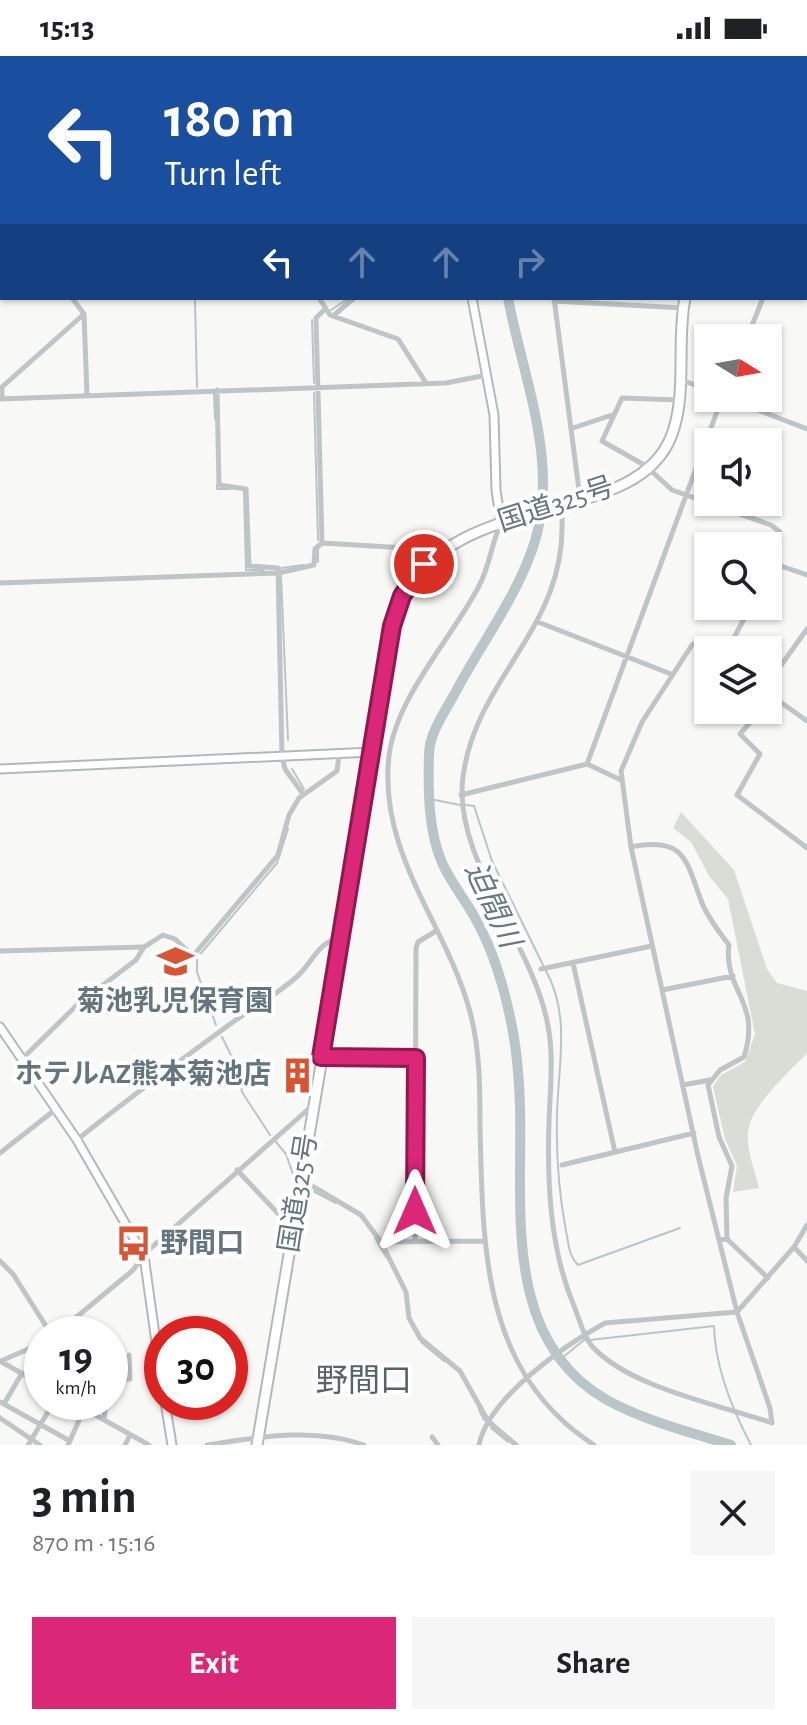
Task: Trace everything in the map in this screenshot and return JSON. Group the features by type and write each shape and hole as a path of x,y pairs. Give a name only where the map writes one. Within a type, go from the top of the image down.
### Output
{"highway":[{"name":"国道325号","path":"257,1441 394,616 413,577 440,550 470,533 618,486 649,469 671,438 678,400 684,303"}],"street":[{"path":"74,300 84,314 87,395"},
{"path":"320,300 324,310 333,316 398,339 427,383"},
{"path":"333,316 352,300"},
{"path":"472,300 496,429 496,490 501,523 492,560 480,586 405,709 390,750 389,795 398,846 462,986 476,1041 485,1241 494,1304 527,1380 570,1428 594,1445"},
{"path":"554,300 580,498"},
{"path":"586,300 684,303"},
{"path":"753,324 762,300"},
{"path":"322,543 316,318 324,310"},
{"path":"84,314 2,387 1,399 458,382 487,375"},
{"path":"679,379 694,385"},
{"path":"217,390 219,485 246,489 249,566 276,567 278,573 282,757 285,769 303,794"},
{"path":"678,400 626,397 619,400 602,441 649,469 672,490 771,525 780,532"},
{"path":"587,764 684,494 718,412"},
{"path":"761,412 807,429"},
{"path":"573,428 612,415"},
{"path":"559,505 563,539 558,571 538,622 479,719 471,738 461,795 471,839 532,970 546,1013 551,1054 551,1205 563,1278 591,1345 642,1380 677,1395 772,1423 770,1408 737,1312 694,1133 631,847 621,771 642,722 671,674 694,646"},
{"path":"0,583 278,573 314,565 315,549 322,543 440,550"},
{"path":"782,566 807,575"},
{"path":"538,622 671,674"},
{"path":"782,661 807,629"},
{"path":"782,703 807,721"},
{"path":"747,724 740,734 760,754 737,795 807,848"},
{"path":"0,769 372,752"},
{"path":"0,951 144,947 167,935 193,956 278,855 289,815 303,794 337,771 339,755"},
{"path":"461,795 587,764 622,780"},
{"path":"631,847 668,846 688,861 703,904 729,945 727,958 749,1010 750,1039 744,1057 720,1070 708,1085 719,1137 732,1166 726,1198 727,1239 768,1278"},
{"path":"415,1241 416,948 418,942 436,931"},
{"path":"77,1140 212,1037 277,993 298,976 316,949 327,940 341,937"},
{"path":"541,969 652,946"},
{"path":"22,1060 78,1004 136,960 144,947"},
{"path":"573,963 615,1152"},
{"path":"662,990 733,976"},
{"path":"0,1027 77,1140 144,1256 152,1316"},
{"path":"321,1057 416,1058"},
{"path":"683,1085 711,1080"},
{"path":"78,1316 132,1271 144,1256 237,1170 313,1105"},
{"path":"0,1153 56,1109"},
{"path":"562,1165 694,1133"},
{"path":"237,1170 286,1222 294,1224"},
{"path":"301,1180 354,1209 381,1242 406,1292 413,1327 430,1349 460,1371 488,1421 516,1445"},
{"path":"471,1445 488,1421 527,1380 586,1333 605,1323 737,1312 794,1247 807,1225"},
{"path":"719,1240 727,1239"},
{"path":"381,1242 485,1241"},
{"path":"794,1247 807,1261"},
{"path":"0,1261 44,1316"},
{"path":"0,1361 24,1351"},
{"path":"128,1379 129,1355"},
{"path":"0,1361 22,1373 2,1403 68,1444 79,1420"},
{"path":"0,1418 30,1442 40,1445"},
{"path":"30,1442 44,1420"},
{"path":"104,1420 149,1445"},
{"path":"168,1420 172,1445"},
{"path":"479,1445 481,1434"},
{"path":"125,1445 130,1435"},
{"path":"207,1445 319,1436 364,1445"},
{"path":"432,1437 438,1445"}],"shaded area":[{"path":"681,812 734,870 767,969 777,983 807,991 807,1053 758,1107 749,1127 749,1149 759,1188 733,1192 737,1166 725,1139 713,1087 721,1075 745,1062 755,1034 728,899 709,876 691,842 673,828"}],"waterway":[{"path":"331,310 346,300"},
{"name":"迫間川","path":"508,300 542,455 540,519 525,569 434,732 429,755 429,796 434,839 443,865 490,949 511,1020 520,1094 521,1227 525,1268 534,1307 549,1343 573,1374 607,1400 652,1420 731,1445"},
{"path":"195,301 197,387"},
{"path":"312,320 314,383"},
{"path":"214,393 215,419"},
{"path":"314,393 318,540"},
{"path":"217,485 217,489 230,489"},
{"path":"244,490 246,570 264,570"},
{"path":"318,549 318,562"},
{"path":"281,568 303,565"},
{"path":"281,576 288,740"},
{"path":"292,769 304,789"},
{"path":"430,799 460,805"},
{"path":"466,805 474,806 492,861 543,965"},
{"path":"216,1025 197,972 197,958 277,863 288,829"},
{"path":"546,971 554,988 561,1023 558,1159 572,1257 578,1265 680,1228"},
{"path":"222,1037 237,1067 242,1092 270,1135"},
{"path":"276,1142 286,1154 295,1180"},
{"path":"305,1187 336,1203"},
{"path":"375,1238 386,1257"},
{"path":"590,1340 714,1326 726,1387 751,1445"},
{"path":"562,1358 584,1340"},
{"path":"421,1342 444,1361"},
{"path":"479,1410 484,1420"},
{"path":"491,1428 508,1442"}],"place":[{"name":"菊池乳児保育園","path":"175,962"},
{"name":"ホテルAZ熊本菊池店","path":"297,1075"},
{"name":"野間口","path":"134,1244"}],"district":[{"name":"野間口","path":"364,1381"}],"route":[{"path":"415,1211 416,1058 321,1057 394,616 402,596 424,564"}]}
